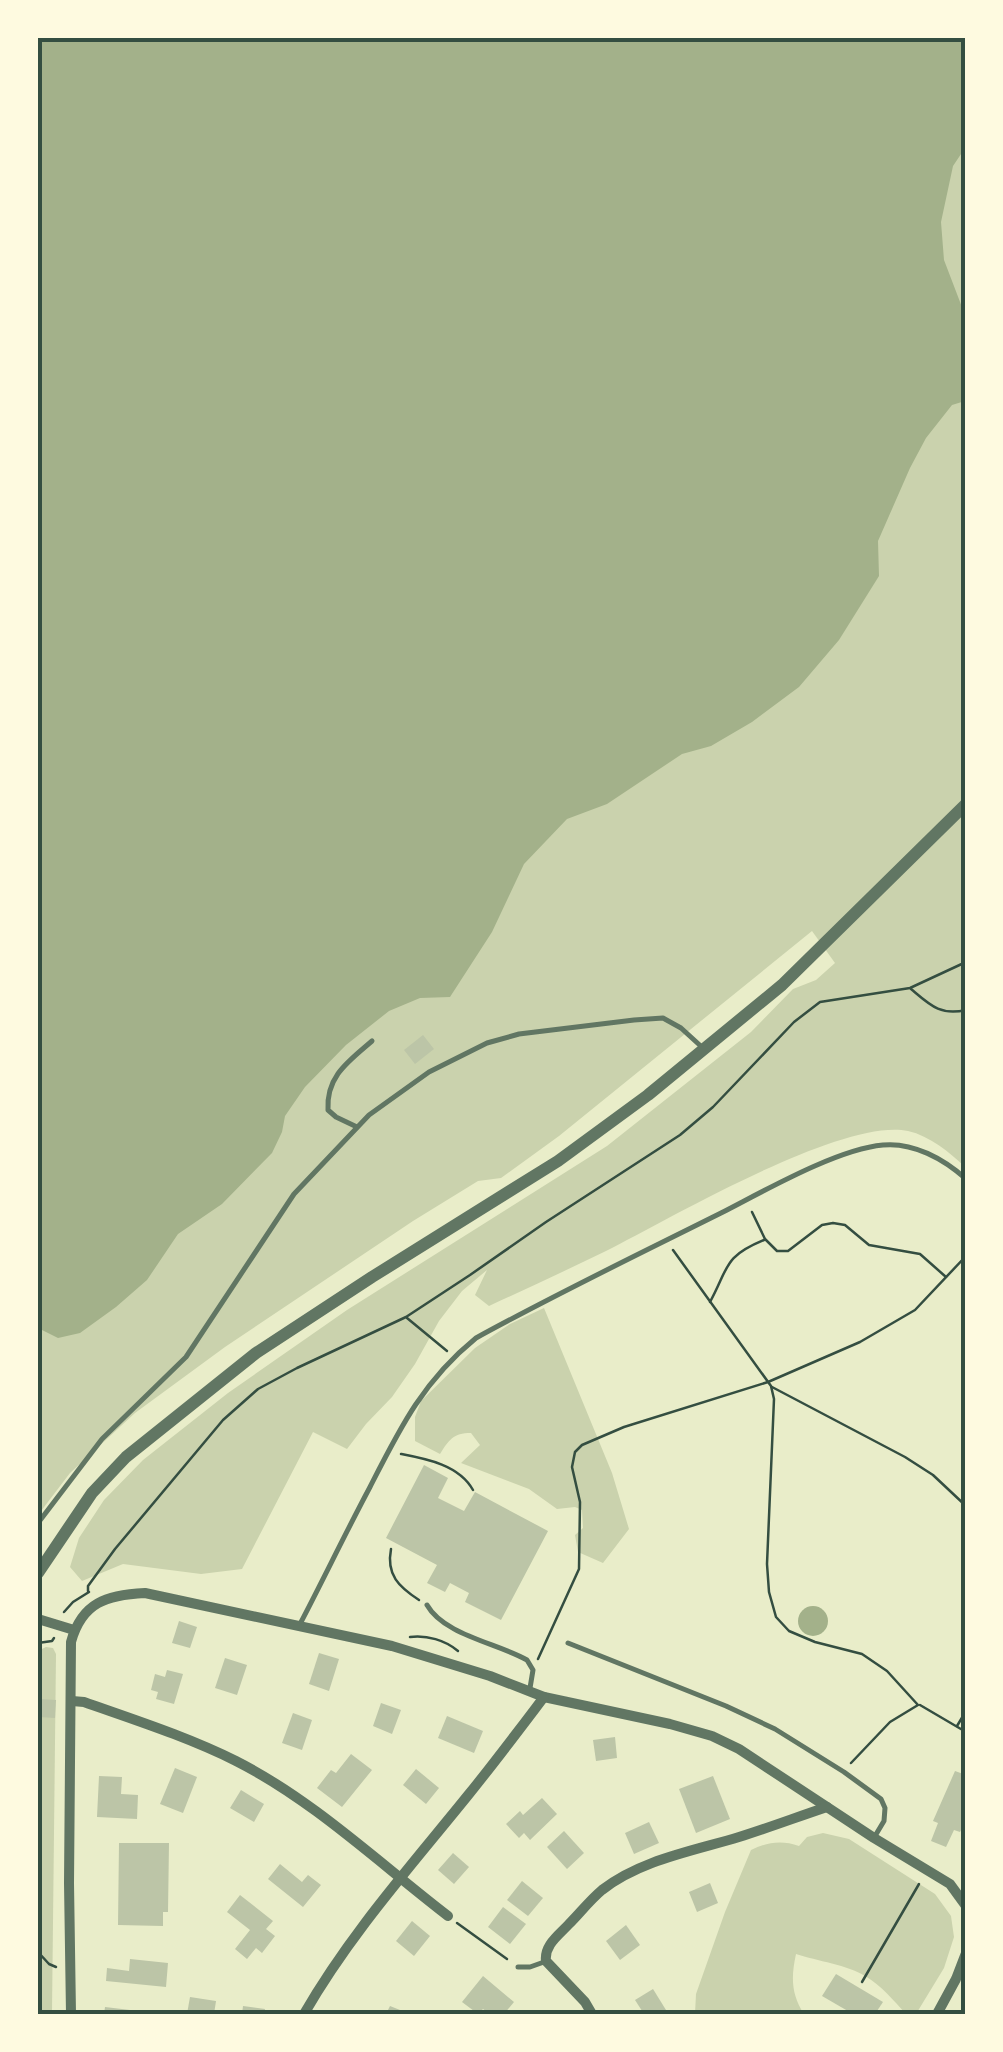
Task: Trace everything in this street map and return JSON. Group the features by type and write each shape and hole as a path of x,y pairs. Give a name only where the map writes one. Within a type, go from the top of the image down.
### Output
{"street":[{"path":"38,1572 79,1511 126,1457 256,1353 558,1160 648,1095 808,960 966,804"},
{"path":"71,2014 71,1642 82,1616 114,1595 145,1593 412,1651 544,1697 712,1736 739,1749 950,1884 966,1906"},
{"path":"38,1619 74,1630"},
{"path":"304,2014 334,1964 398,1878 507,1748 544,1697"},
{"path":"72,1702 84,1702 236,1761 305,1803 448,1916"},
{"path":"592,2014 546,1961 546,1948 589,1903 612,1884 674,1855 826,1807"},
{"path":"937,2014 966,1953"}],"lane":[{"path":"38,1522 102,1439 186,1357 294,1194 369,1115 430,1072 487,1043 519,1034 663,1018 681,1028 704,1050"},
{"path":"357,1127 328,1110 327,1096 342,1067 372,1040"},
{"path":"300,1625 419,1397 454,1356 476,1338 836,1158 884,1144 905,1146 926,1152 966,1179"},
{"path":"427,1605 439,1620 532,1665 530,1691"},
{"path":"568,1643 775,1729 844,1772 882,1800 884,1821 874,1838"},
{"path":"518,1967 530,1968 546,1961"}],"path":[{"path":"59,1625 66,1607 88,1593 88,1586 126,1536 222,1420 258,1390 406,1317 680,1135 713,1107 794,1022 820,1002 910,988 966,962"},
{"path":"910,988 940,1011 966,1010"},
{"path":"746,1200 765,1239 778,1251 788,1251 822,1225 833,1223 845,1225 869,1246 920,1254 947,1278"},
{"path":"710,1302 727,1263 740,1251 765,1239"},
{"path":"666,1240 770,1384 774,1400 767,1564 776,1617 789,1631 862,1654 887,1671 918,1704 966,1732"},
{"path":"534,1670 579,1569 580,1502 572,1467 575,1452 582,1444 600,1435 770,1384 860,1342 915,1310 966,1256"},
{"path":"406,1317 454,1356"},
{"path":"770,1384 905,1457 933,1475 966,1506"},
{"path":"388,1452 438,1463 458,1473 473,1490"},
{"path":"391,1550 394,1581 427,1605"},
{"path":"844,1772 890,1722 918,1704"},
{"path":"957,1727 966,1711"},
{"path":"862,1982 927,1870"},
{"path":"448,1916 518,1967"},
{"path":"38,1952 58,1968"}],"shaded area":[{"path":"38,38 965,38 965,1167 924,1137 908,1131 879,1131 800,1154 489,1306 475,1295 487,1270 462,1291 392,1397 347,1449 313,1432 242,1569 201,1574 123,1564 82,1581 70,1567 79,1538 104,1500 143,1460 228,1393 347,1310 607,1146 751,1032 793,989 816,980 835,963 812,931 559,1136 501,1178 478,1181 413,1221 225,1347 135,1413 70,1473 38,1515"},
{"path":"38,38 966,38 965,148 953,166 941,222 944,260 965,315 965,401 952,405 926,438 910,468 878,541 879,576 839,640 799,687 752,722 711,746 682,754 607,804 567,819 524,864 492,932 450,997 420,998 389,1011 346,1045 305,1087 285,1116 272,1153 222,1204 178,1234 147,1280 116,1307 80,1333 58,1338 38,1328"},
{"path":"544,1308 612,1473 629,1529 603,1563 578,1552 575,1535 583,1528 582,1510 557,1509 529,1489 461,1463 480,1445 471,1433 452,1438 440,1454 415,1441 415,1417 421,1401 475,1348 510,1324"},
{"path":"813,1606 824,1610 828,1621 824,1632 813,1636 802,1632 798,1621 802,1610"},
{"path":"53,1648 56,1654 52,2011 38,2011 38,1651"},
{"path":"823,1833 849,1839 935,1894 951,1916 954,1937 944,1968 916,2014 906,2014 882,1989 858,1972 796,1954 793,1985 804,2014 695,2014 696,1994 751,1850 775,1843 799,1846 807,1837"}],"building":[{"path":"423,1035 434,1049 415,1064 404,1050"},
{"path":"424,1465 448,1478 438,1498 464,1511 475,1492 548,1531 501,1620 465,1602 469,1593 450,1583 445,1592 427,1583 437,1565 386,1538"},
{"path":"179,1621 197,1627 190,1648 172,1643"},
{"path":"319,1653 339,1659 329,1691 309,1684"},
{"path":"225,1658 247,1665 237,1695 215,1688"},
{"path":"167,1670 183,1674 174,1704 156,1699 158,1692 151,1690 155,1674 165,1677"},
{"path":"40,1699 56,1700 55,1718 39,1717"},
{"path":"381,1703 401,1710 392,1734 373,1726"},
{"path":"293,1713 312,1720 302,1750 282,1743"},
{"path":"447,1716 483,1731 474,1753 438,1738"},
{"path":"615,1737 617,1758 596,1761 593,1740"},
{"path":"351,1754 372,1770 342,1807 317,1788"},
{"path":"175,1768 197,1777 183,1813 160,1804"},
{"path":"416,1769 439,1788 426,1804 403,1785"},
{"path":"955,1771 966,1775 966,1820 960,1832 954,1830 946,1847 931,1841 938,1823 933,1821"},
{"path":"99,1776 122,1777 121,1794 138,1795 137,1819 97,1817"},
{"path":"713,1776 730,1819 696,1833 679,1789"},
{"path":"241,1790 264,1804 254,1822 230,1808"},
{"path":"542,1798 557,1814 530,1840 524,1833 519,1838 506,1824"},
{"path":"649,1822 659,1843 634,1854 625,1833"},
{"path":"564,1831 584,1853 567,1869 547,1847"},
{"path":"119,1843 169,1843 168,1912 163,1912 163,1926 118,1925"},
{"path":"453,1853 469,1867 454,1884 438,1870"},
{"path":"280,1864 302,1882 308,1875 321,1885 303,1907 268,1879"},
{"path":"522,1881 543,1898 528,1916 507,1900"},
{"path":"710,1883 718,1903 697,1912 689,1892"},
{"path":"240,1895 273,1921 266,1929 275,1936 262,1953 256,1948 247,1959 235,1949 250,1930 227,1912"},
{"path":"503,1907 526,1924 510,1944 488,1927"},
{"path":"412,1921 430,1936 414,1956 396,1941"},
{"path":"626,1925 640,1945 620,1960 606,1941"},
{"path":"130,1959 168,1963 166,1987 106,1981 107,1968 129,1971"},
{"path":"836,1974 883,2002 875,2014 853,2014 822,1996"},
{"path":"483,1976 514,2002 504,2014 490,2014 483,2009 478,2014 462,2002"},
{"path":"653,1989 666,2010 644,2014 635,2000"},
{"path":"190,1997 216,2001 214,2014 187,2014"},
{"path":"243,2006 265,2009 264,2014 242,2014"},
{"path":"390,2006 410,2014 386,2014"},
{"path":"105,2007 130,2010 130,2014 104,2014"}]}
